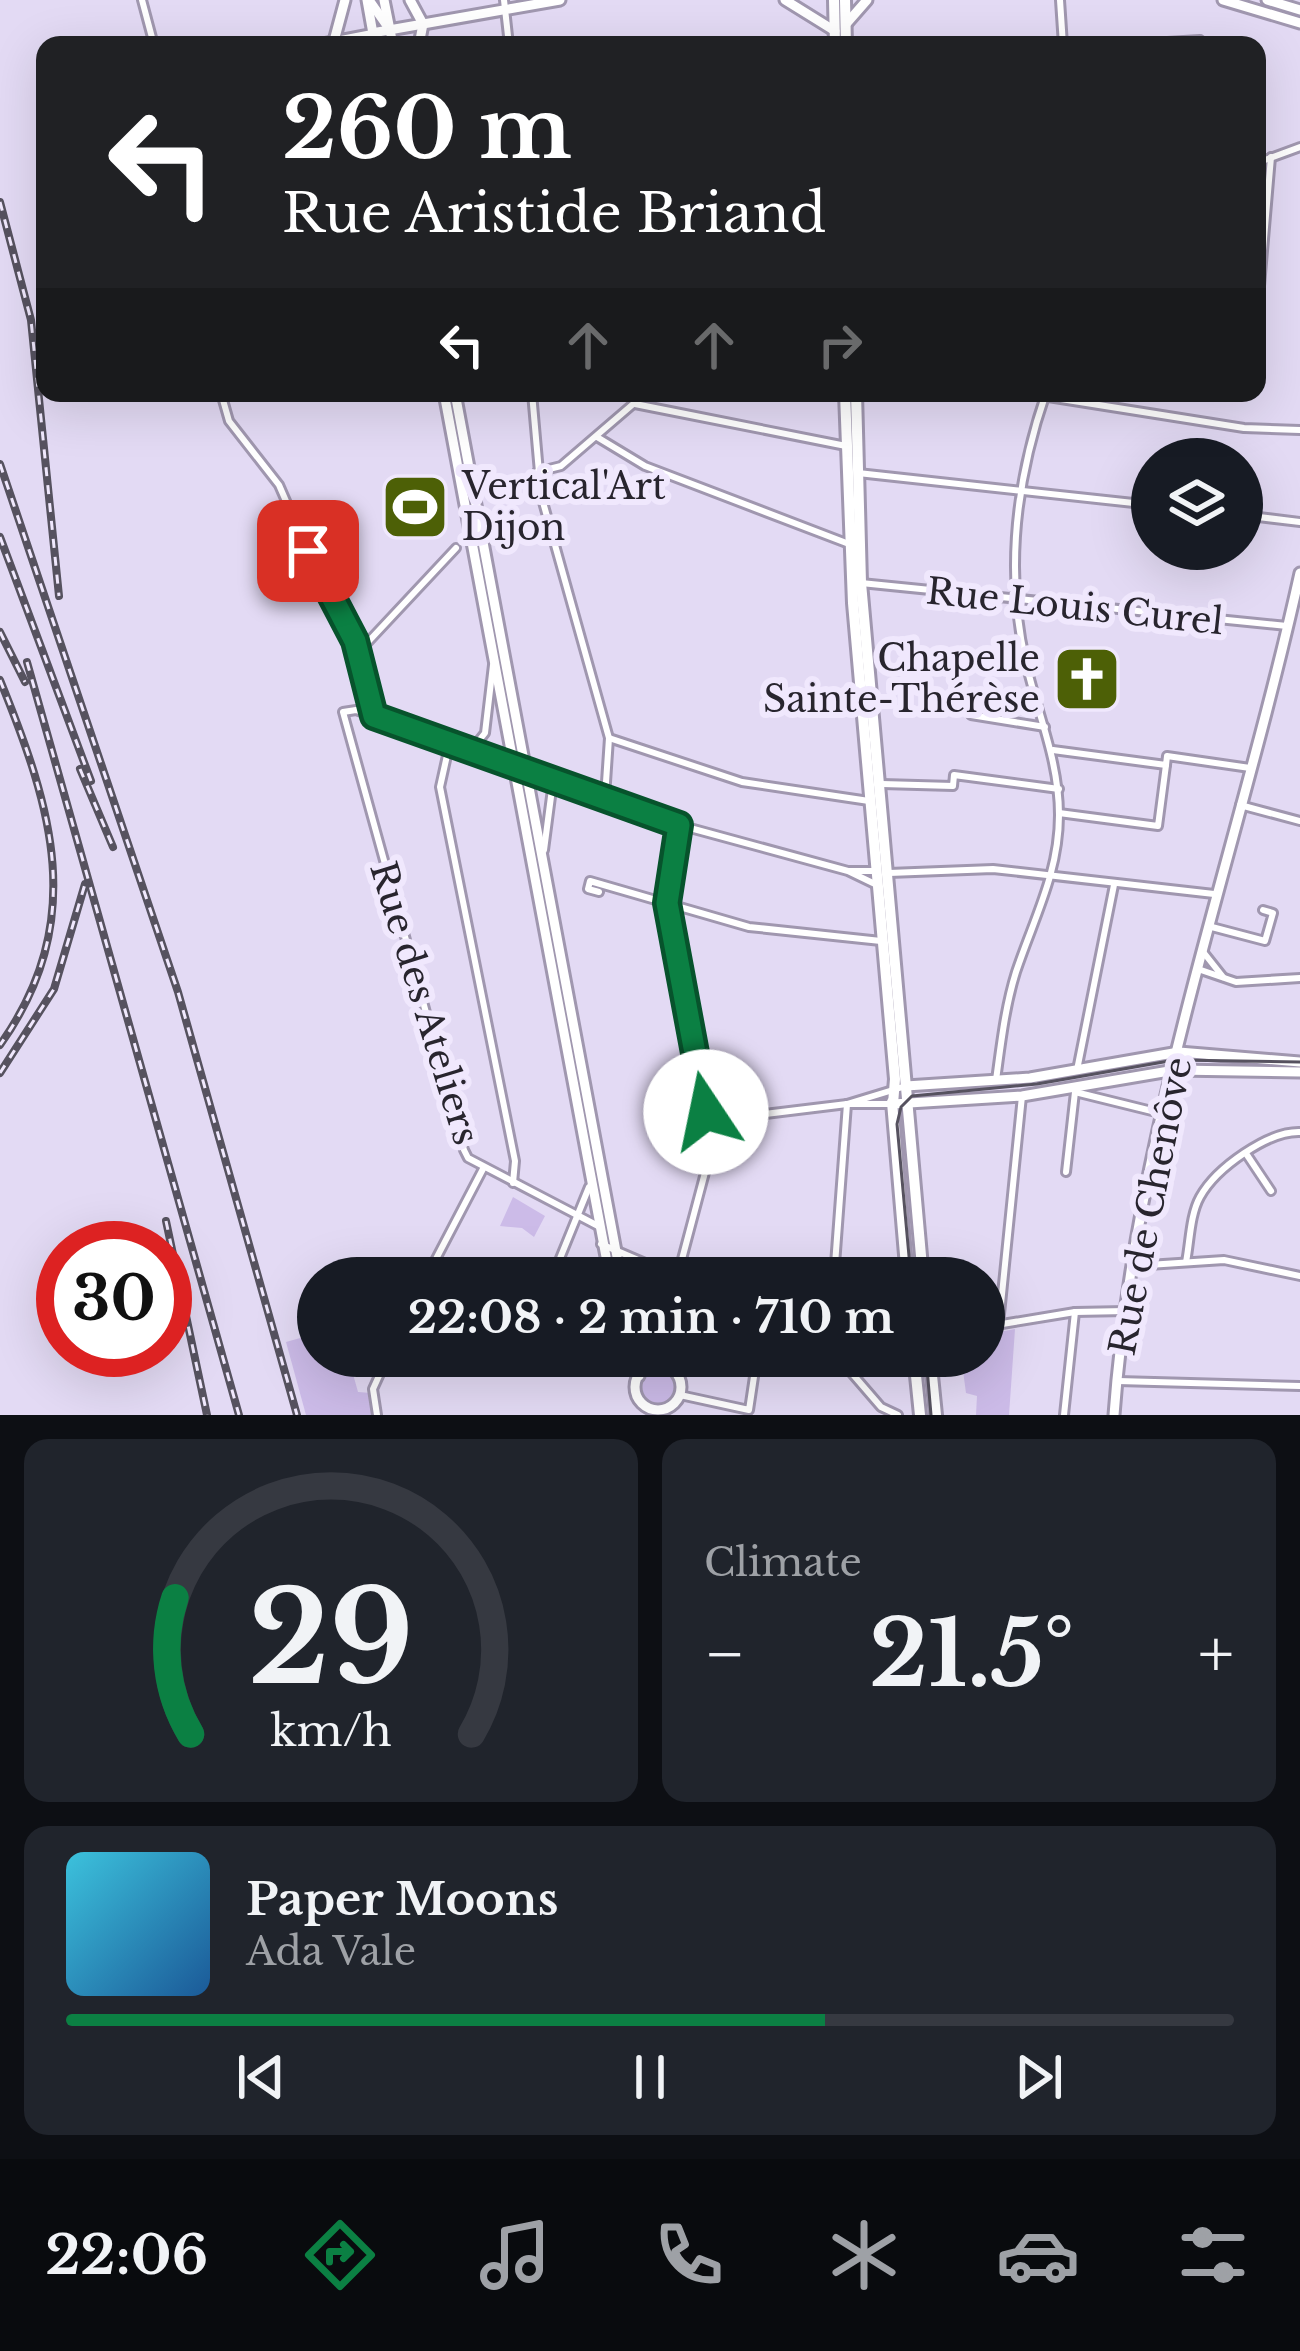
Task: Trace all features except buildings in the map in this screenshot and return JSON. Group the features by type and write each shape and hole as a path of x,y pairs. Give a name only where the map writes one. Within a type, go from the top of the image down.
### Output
{"main road":[{"path":"339,36 345,0"},
{"path":"368,0 390,30"},
{"path":"368,0 376,36"},
{"path":"384,0 391,36"},
{"path":"410,0 423,24 421,36"},
{"path":"383,36 390,30 505,5 560,0"},
{"path":"785,0 839,33"},
{"path":"834,0 839,33"},
{"path":"839,33 845,0"},
{"path":"839,33 867,0"},
{"path":"1223,0 1300,23"},
{"path":"1267,0 1300,10"},
{"path":"446,402 590,1187 613,1257"},
{"path":"456,402 527,766 607,1257"},
{"path":"845,402 849,544 869,801 881,872"},
{"path":"856,402 861,583 906,1257"},
{"path":"846,446 858,473"},
{"name":"Rue de Chenôve","path":"1114,1415 1133,1266 1164,1114 1214,894 1300,573"},
{"path":"882,890 881,941 890,986 887,1001 898,1089 909,1103 921,1257"},
{"path":"898,1089 1077,1070 1179,1052 1300,1062"},
{"path":"909,1103 1075,1090 1174,1070 1300,1072"},
{"path":"639,1377 637,1395 646,1410 668,1411 680,1395 676,1377"},
{"path":"916,1377 920,1415"},
{"path":"932,1377 936,1415"}],"street":[{"path":"142,0 152,36"},
{"path":"1060,0 1062,36"},
{"path":"505,5 508,36"},
{"path":"1266,160 1300,147"},
{"path":"1266,216 1271,157"},
{"path":"223,402 229,422 279,485 323,586 357,646 374,716 527,766 679,825 848,871 993,868 1214,894"},
{"path":"533,402 537,472 609,738 605,797"},
{"path":"995,1080 1015,975 1054,875 1059,813 1053,750 1027,665 1017,601 1020,490 1043,402"},
{"path":"1090,402 1209,423 1300,430"},
{"path":"537,472 555,469 635,404 846,446"},
{"path":"598,437 645,466 849,544"},
{"path":"858,473 1131,503"},
{"path":"1263,518 1300,522"},
{"path":"357,646 368,642 456,548"},
{"name":"Rue Louis Curel","path":"861,583 1288,626"},
{"path":"472,748 485,733 494,661"},
{"name":"Rue des Ateliers","path":"374,716 356,710 340,717 468,1158 640,1257"},
{"path":"971,715 1045,727"},
{"path":"609,738 742,782 869,801"},
{"path":"450,742 440,787 515,1161 513,1183"},
{"path":"1053,750 1250,768"},
{"path":"1059,813 1158,826 1166,760"},
{"path":"878,784 952,786 954,775 1059,789"},
{"path":"542,856 552,789 559,778"},
{"path":"1239,805 1300,821"},
{"path":"679,825 667,903 708,1121 708,1174 685,1257"},
{"path":"848,871 882,890"},
{"path":"599,892 589,889 590,881 748,927 881,941"},
{"path":"1077,1070 1114,884"},
{"path":"1208,926 1265,941 1273,913 1263,910"},
{"path":"1202,951 1223,977"},
{"path":"1198,969 1258,982 1261,977 1300,979"},
{"path":"708,1121 847,1104 898,1089"},
{"path":"847,1104 898,1089"},
{"path":"1066,1172 1075,1090 1164,1114"},
{"path":"1005,1265 1022,1096"},
{"path":"835,1257 847,1104"},
{"path":"1186,1262 1200,1197 1274,1134 1300,1132"},
{"path":"1247,1155 1270,1191"},
{"path":"437,1257 484,1167"},
{"path":"561,1257 590,1187"},
{"path":"1133,1266 1224,1261 1300,1276"},
{"path":"1005,1323 1076,1312 1126,1311"},
{"path":"1064,1415 1076,1312"},
{"path":"376,1415 374,1390 379,1377"},
{"path":"680,1395 749,1410 758,1377"},
{"path":"855,1377 881,1407 898,1415"},
{"path":"1117,1381 1300,1386"}],"shaded area":[{"path":"513,1197 545,1216 534,1237 522,1228 500,1226"},
{"path":"1015,1329 1009,1415 976,1415 977,1396 966,1393 964,1377 1005,1377 1005,1331"},
{"path":"297,1339 297,1377 354,1377 358,1392 371,1393 374,1415 306,1415 286,1342"},
{"path":"645,1377 675,1380 675,1394 666,1403 652,1403 643,1394"}],"tram line":[{"path":"909,1257 897,1124 901,1107 912,1096 1037,1084 1175,1060 1300,1062"},
{"path":"928,1377 931,1415"}],"railway":[{"path":"0,202 31,320 36,369"},
{"path":"39,402 59,596"},
{"path":"0,464 178,992 297,1415"},
{"path":"0,537 91,781"},
{"path":"0,632 25,682"},
{"path":"27,662 239,1415"},
{"path":"0,680 34,774 52,864 52,909 44,954 27,999 0,1045"},
{"path":"80,769 113,847"},
{"path":"0,1073 54,989 85,884"},
{"path":"192,1344 207,1415"}],"place":[{"name":"Vertical'Art Dijon","path":"415,507"},
{"name":"Chapelle Sainte-Thérèse","path":"1087,679"}],"route":[{"path":"308,551 355,641 374,716 538,770 679,825 667,903 706,1112"}]}
